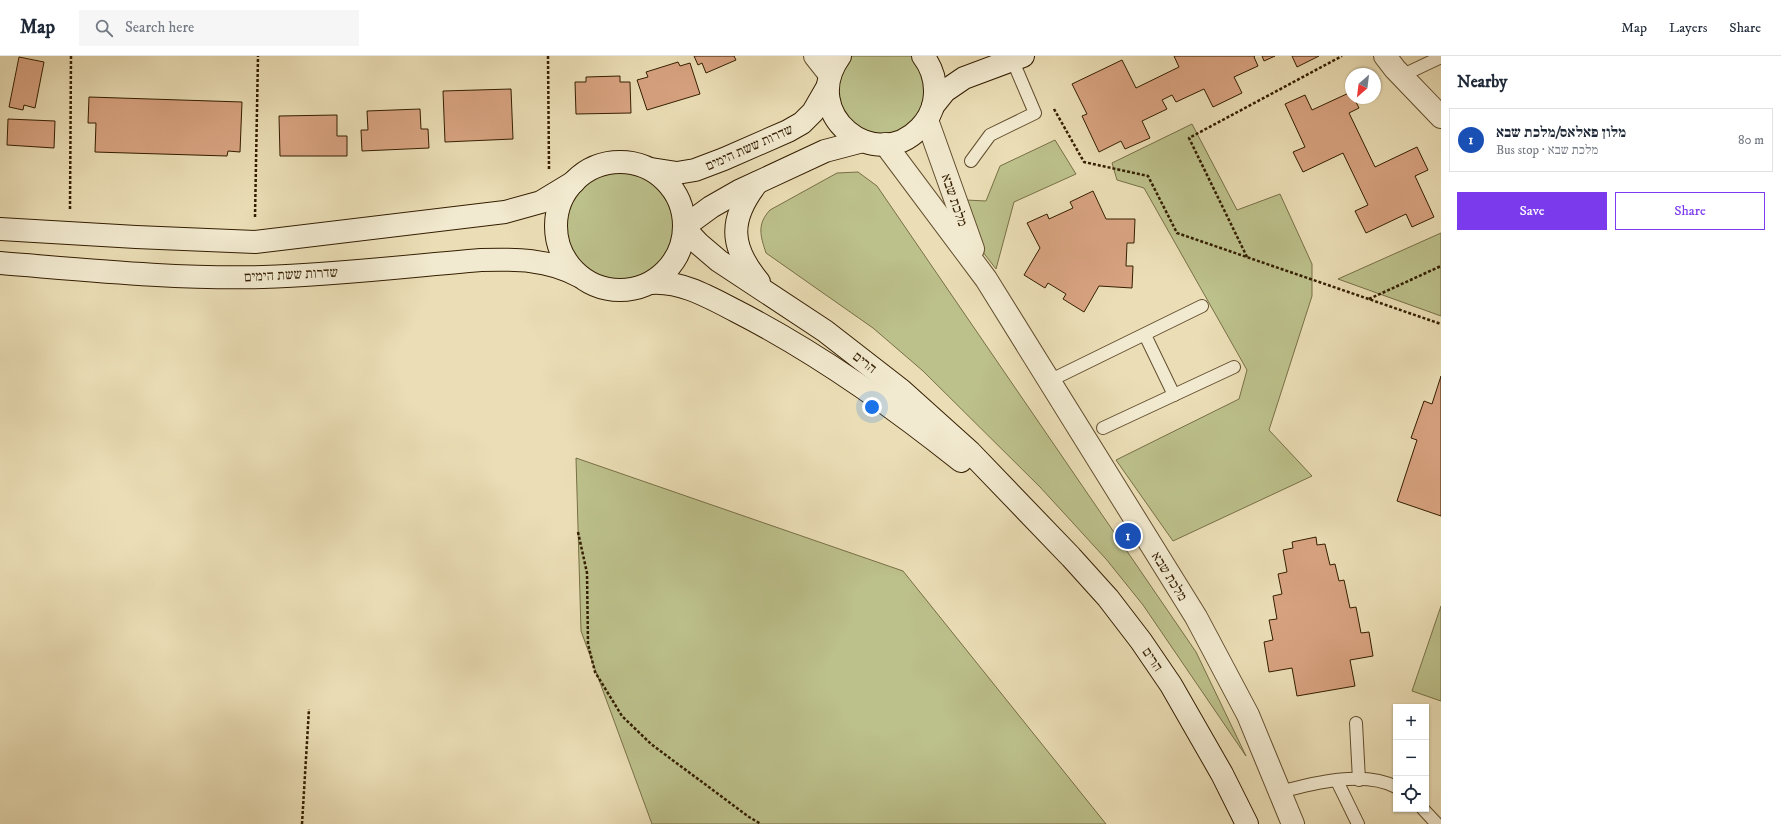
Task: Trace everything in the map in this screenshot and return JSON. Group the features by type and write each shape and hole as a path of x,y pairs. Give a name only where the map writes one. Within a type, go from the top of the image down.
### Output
{"main road":[{"path":"815,56 829,81 830,106 834,116 848,132 863,141 873,144 885,144 907,138 916,133 945,90 964,78 1017,58"},
{"name":"שדרות ששת הימים","path":"651,169 677,173 695,170 788,131 802,123 813,112 840,56"},
{"path":"923,56 929,66 936,85 930,113"},
{"path":"1385,56 1401,76 1441,117"},
{"name":"מלכת שבא","path":"930,113 969,240 986,279"},
{"path":"685,227 711,207 757,183 825,151 863,141"},
{"name":"מלכת שבא","path":"885,144 986,279 1196,617 1248,715 1293,824"},
{"path":"0,228 230,242 254,242 505,212 533,205 549,198 574,182 590,169 601,164 613,162 632,163 651,169 662,176 671,186 682,208 685,227 682,245 677,257 670,267 651,283 640,288 615,291 596,286 579,276 570,267 563,256 556,233 558,208 563,196 574,182"},
{"path":"757,183 744,199 738,214 736,228 737,242 747,267 767,292"},
{"name":"הרים","path":"685,227 699,244 715,258 825,331 901,390 970,452 1092,580 1141,641 1197,729 1247,824"},
{"name":"שדרות ששת הימים","path":"0,263 183,276 263,277 507,259 549,263 565,268 579,276"},
{"name":"הרים","path":"651,283 671,283 697,291 797,345 878,398 955,456 1029,515"}],"lane":[{"path":"1401,76 1441,57"},
{"path":"971,161 990,134 1035,113 1017,58"},
{"path":"1049,381 1202,306"},
{"path":"1145,335 1174,395"},
{"path":"1103,428 1234,367"},
{"path":"1356,723 1359,780"},
{"path":"1280,792 1315,783 1373,779 1393,786"},
{"path":"1337,781 1358,824"},
{"path":"1426,812 1437,824"}],"path":[{"path":"70,233 72,56"},
{"path":"254,242 258,56"},
{"path":"548,56 549,198"},
{"path":"1248,257 1189,138 1342,56"},
{"path":"1050,102 1084,162 1148,176 1177,233 1441,324"},
{"path":"1369,299 1441,266"},
{"path":"578,532 586,573 588,644 595,672 622,716 651,744 749,817 761,824"},
{"path":"302,824 310,709"}],"green space":[{"path":"851,56 912,56 928,86 918,121 887,137 852,127 835,96 846,61"},
{"path":"1192,124 1237,210 1280,194 1312,264 1312,296 1269,430 1312,476 1173,541 1116,460 1239,399 1247,370 1144,188 1117,180 1112,163"},
{"path":"1055,140 1076,174 1014,202 996,269 979,247 966,200 986,201 1000,166"},
{"path":"620,169 642,173 661,185 673,204 677,226 673,248 661,267 642,279 620,283 598,279 579,267 567,248 563,226 567,204 579,185 598,173"},
{"path":"858,172 877,186 1196,652 1246,756 1143,605 1106,559 1040,487 923,371 873,328 766,253 762,241 761,225 770,210 837,173"},
{"path":"1441,233 1441,316 1338,279"},
{"path":"576,458 903,571 1106,824 652,824 581,631"},
{"path":"1441,606 1441,701 1412,691"}],"building":[{"path":"694,56 734,56 736,60 706,73 702,63 698,65"},
{"path":"1174,56 1255,56 1254,57 1258,66 1234,77 1242,93 1213,107 1204,89 1176,102 1172,95 1162,100 1167,109 1142,121 1150,138 1125,149 1121,141 1099,152 1082,116 1087,114 1072,84 1122,60 1136,88 1179,67"},
{"path":"1262,56 1275,56 1264,61"},
{"path":"1292,56 1319,56 1297,67"},
{"path":"19,57 44,62 35,108 24,105 23,110 9,107"},
{"path":"678,62 680,66 690,63 700,94 647,110 637,80 648,77 646,72"},
{"path":"620,76 620,82 630,82 631,113 576,114 575,82 586,82 586,77"},
{"path":"511,89 513,139 445,142 443,91"},
{"path":"1305,95 1312,110 1345,95 1345,104 1357,104 1359,108 1349,113 1375,167 1417,147 1428,170 1415,176 1434,217 1412,227 1406,214 1366,233 1355,211 1368,205 1343,153 1303,172 1293,152 1305,147 1285,104"},
{"path":"89,97 242,102 240,152 228,151 227,156 95,152 96,123 88,123"},
{"path":"420,109 421,129 428,129 429,148 362,151 361,130 368,130 367,111"},
{"path":"337,115 337,136 347,136 347,156 280,156 279,116"},
{"path":"8,119 55,121 54,148 7,145"},
{"path":"1093,191 1106,219 1135,219 1134,243 1127,243 1126,266 1133,266 1132,288 1099,286 1084,312 1063,299 1066,294 1048,283 1045,288 1024,275 1040,248 1027,223 1047,214 1049,219 1073,208 1070,202"},
{"path":"1441,376 1441,516 1397,501 1417,440 1411,438 1424,401 1432,404"},
{"path":"1316,537 1317,545 1325,544 1330,565 1335,564 1339,581 1344,580 1350,608 1356,607 1361,633 1369,632 1373,656 1350,660 1355,686 1297,696 1292,668 1269,672 1264,642 1273,640 1269,620 1277,619 1273,596 1282,594 1278,574 1287,572 1283,550 1293,548 1292,542"}],"place":[{"name":"מלון פאלאס/מלכת שבא","path":"1128,536"}]}
